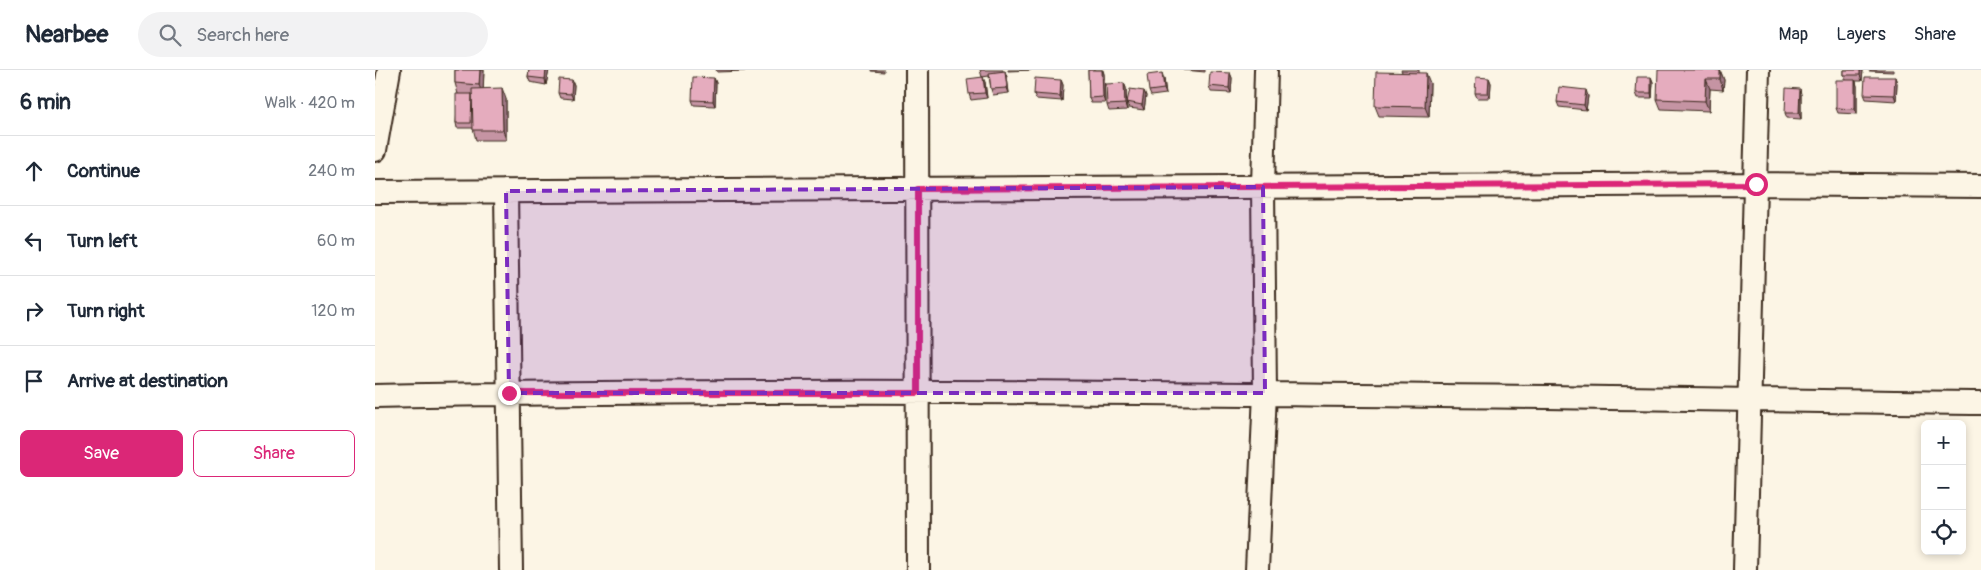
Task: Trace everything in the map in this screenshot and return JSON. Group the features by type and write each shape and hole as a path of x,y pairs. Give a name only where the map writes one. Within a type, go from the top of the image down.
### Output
{"street":[{"path":"375,150 389,70"},
{"path":"917,70 918,570"},
{"path":"1257,570 1265,393 1263,187 1266,70"},
{"path":"1745,570 1758,70"},
{"path":"375,192 1756,184 1981,186"},
{"path":"506,191 511,570"},
{"path":"375,396 509,393 1265,393 1981,403"}],"highlighted area":[{"path":"1263,187 1265,393 509,393 506,191"}],"building":[{"path":"455,70 480,70 479,85 455,83"},
{"path":"529,70 546,70 545,79 528,77"},
{"path":"1088,70 1102,70 1103,97 1089,98"},
{"path":"1658,70 1720,70 1720,79 1706,79 1705,101 1657,99"},
{"path":"1844,70 1860,70 1860,75 1844,75"},
{"path":"1005,71 1007,88 991,89 989,73"},
{"path":"1210,72 1230,73 1229,88 1209,86"},
{"path":"1376,72 1426,73 1425,107 1375,106"},
{"path":"1162,73 1164,89 1149,91 1147,75"},
{"path":"693,77 714,78 713,101 692,100"},
{"path":"983,77 985,93 969,94 967,79"},
{"path":"1476,77 1489,78 1488,93 1475,93"},
{"path":"1637,77 1651,77 1651,93 1636,93"},
{"path":"1865,77 1895,77 1894,95 1864,94"},
{"path":"1035,78 1061,80 1060,96 1034,94"},
{"path":"559,79 572,80 571,94 558,93"},
{"path":"1836,80 1855,80 1855,109 1836,108"},
{"path":"1124,83 1125,104 1107,105 1106,84"},
{"path":"1559,87 1586,90 1584,105 1557,102"},
{"path":"502,88 503,130 473,130 472,89"},
{"path":"1786,88 1800,89 1799,113 1785,113"},
{"path":"1130,89 1144,91 1142,105 1127,102"},
{"path":"456,94 472,94 471,123 456,123"}],"route":[{"path":"509,393 918,393 918,189 1756,184"}]}
